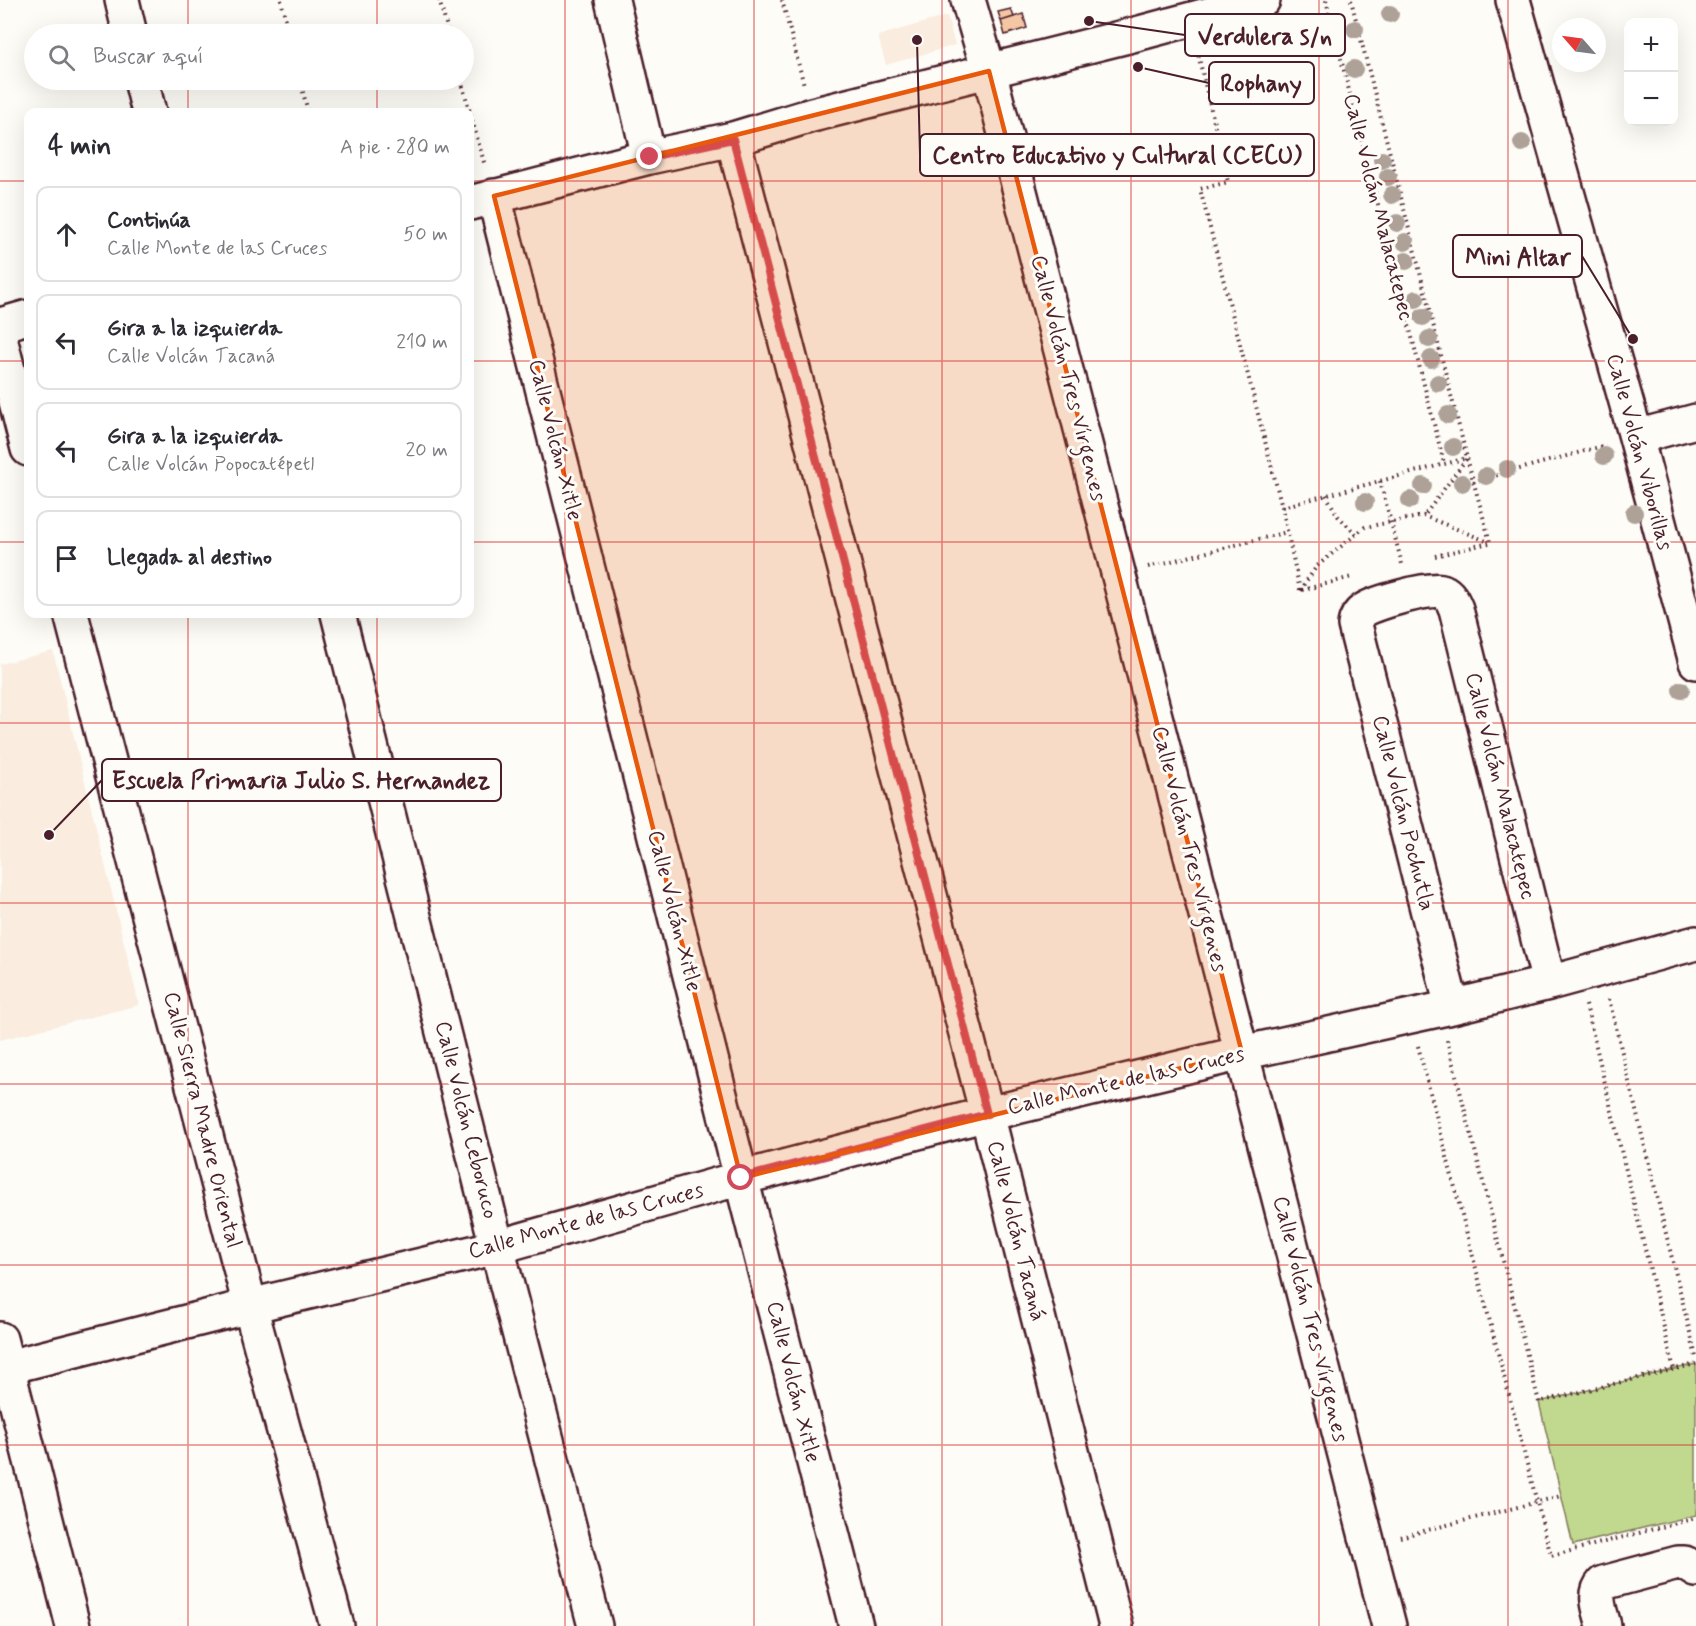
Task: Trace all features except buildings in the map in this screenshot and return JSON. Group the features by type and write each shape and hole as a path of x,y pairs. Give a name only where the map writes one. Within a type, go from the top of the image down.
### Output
{"street":[{"path":"122,0 128,24"},
{"path":"612,0 650,157"},
{"name":"Calle Volcán Tres Vírgenes","path":"968,0 1389,1626"},
{"path":"482,199 733,139 812,115 1263,0"},
{"name":"Calle Volcán Viborillas","path":"1513,0 1636,437 1696,662"},
{"path":"144,90 148,108"},
{"name":"Calle Volcán Tacaná","path":"733,139 987,1114 1116,1626"},
{"name":"Calle Volcán Xitle","path":"482,199 741,1178 856,1626"},
{"path":"0,325 24,318"},
{"path":"0,338 24,433"},
{"path":"1636,437 1696,421"},
{"name":"Calle Volcán Pochutla","path":"1434,1011 1355,625 1356,618 1371,606 1425,591 1444,592"},
{"name":"Calle Volcán Malacatepec","path":"1444,592 1452,600 1456,609 1576,976"},
{"name":"Calle Sierra Madre Oriental","path":"72,618 250,1306 337,1626"},
{"name":"Calle Volcán Ceboruco","path":"339,618 595,1626"},
{"name":"Calle Monte de las Cruces","path":"2,1359 250,1306 497,1247 741,1178 987,1114 1242,1053 1434,1011 1696,944"},
{"path":"2,1359 73,1626"},
{"path":"1604,1626 1597,1594 1603,1583 1678,1563 1685,1563 1693,1568"}],"path":[{"path":"281,0 287,24"},
{"path":"440,0 446,24"},
{"path":"782,0 812,115"},
{"name":"Calle Volcán Malacatepec","path":"1326,0 1444,463"},
{"path":"1190,20 1228,182 1200,189 1282,507 1300,590 1317,566 1365,527 1424,516 1490,542 1351,0"},
{"path":"302,90 307,108"},
{"path":"464,90 467,108"},
{"path":"474,151 482,199"},
{"path":"1473,482 1636,437"},
{"path":"1282,507 1467,458"},
{"path":"1424,516 1467,458"},
{"path":"1380,481 1402,564"},
{"path":"1326,495 1338,516 1356,534"},
{"path":"1118,574 1287,532"},
{"path":"1576,976 1696,1357"},
{"path":"1576,976 1674,1369"},
{"path":"1434,1011 1539,1402 1696,1364"},
{"path":"1434,1011 1536,1502 1551,1556 1696,1518"},
{"path":"1369,1545 1562,1496"}],"highlighted area":[{"path":"989,71 1242,1053 741,1178 494,196"}],"shaded area":[{"path":"947,16 955,45 886,65 878,36"},
{"path":"53,651 139,1005 0,1040 0,664"}],"green space":[{"path":"1696,1364 1696,1515 1573,1545 1539,1402"}],"place":[{"name":"Verdulera s/n","path":"1089,21"},
{"name":"Centro Educativo y Cultural (CECU)","path":"917,40"},
{"name":"Rophany","path":"1138,67"},
{"name":"Mini Altar","path":"1633,339"},
{"name":"Escuela Primaria Julio S. Hernandez","path":"49,835"}],"route":[{"path":"650,157 733,139 987,1114 741,1178"}]}
